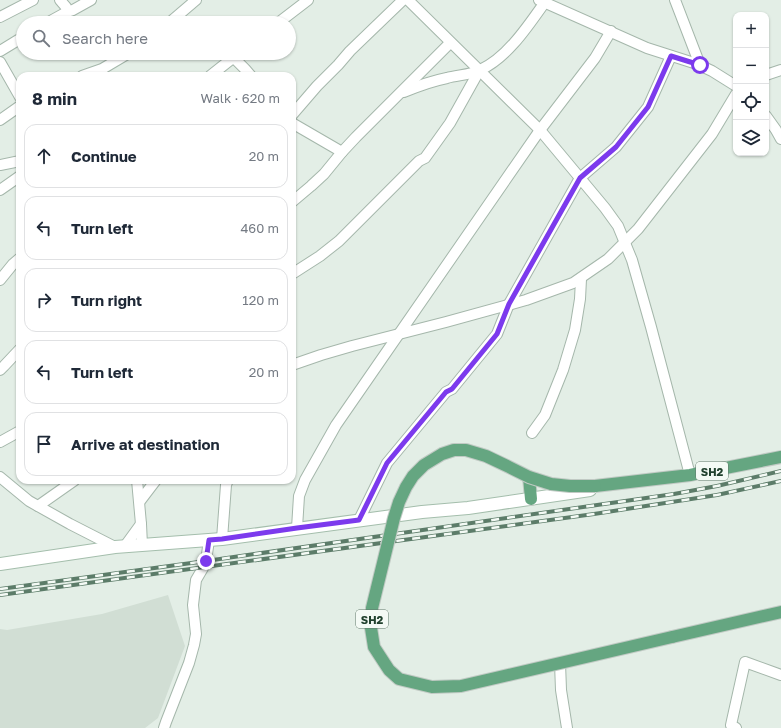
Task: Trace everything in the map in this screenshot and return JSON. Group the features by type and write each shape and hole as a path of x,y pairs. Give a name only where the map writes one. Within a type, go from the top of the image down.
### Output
{"main road":[{"name":"SH2","path":"781,457 690,475 595,486 570,486 551,484 528,477 486,456 466,450 454,450 442,454 424,465 413,476 399,502 372,608 371,628 374,647 389,670 399,679 432,687 461,686 781,612"},
{"path":"528,477 531,499"},
{"path":"0,564 120,546 222,539 422,512 468,508 643,481"}],"street":[{"path":"0,17 33,0"},
{"path":"60,0 66,7 67,12"},
{"path":"60,16 91,0"},
{"path":"177,16 196,0"},
{"path":"287,16 308,0"},
{"path":"296,110 350,51 403,0"},
{"path":"408,0 540,130 605,208 618,226 632,260 690,475"},
{"path":"675,0 700,65"},
{"path":"400,93 424,84 479,71 500,57 511,46 526,29 542,1 647,48 700,65 733,84"},
{"path":"297,528 299,496 305,480 336,425 540,130 595,58 611,32"},
{"path":"0,51 16,41"},
{"path":"296,199 324,174 342,152 388,104 450,43"},
{"path":"359,520 387,463 446,392 452,389 497,334 509,304 580,178 616,147 648,107 671,56"},
{"path":"102,72 119,60"},
{"path":"215,72 231,60"},
{"path":"240,60 248,72"},
{"path":"0,62 16,91"},
{"path":"769,74 781,70"},
{"path":"296,271 340,241 419,160 425,158 450,123 479,71"},
{"path":"296,364 321,355 526,300 580,279 608,259 638,230 712,134 733,99"},
{"path":"0,120 16,109"},
{"path":"769,120 781,139"},
{"path":"296,125 342,152"},
{"path":"0,165 16,162"},
{"path":"0,190 16,179"},
{"path":"0,280 16,261"},
{"path":"532,432 545,415 564,370 575,330 580,300 580,279"},
{"path":"0,370 16,353"},
{"path":"0,442 16,433"},
{"path":"0,477 29,501 70,524 120,546 141,524"},
{"path":"38,506 69,484"},
{"path":"138,484 142,545"},
{"path":"140,501 153,484"},
{"path":"222,539 226,484"},
{"path":"164,728 194,646 196,634 193,605 196,580 206,561 209,540"},
{"path":"736,728 730,725 745,662 781,675"},
{"path":"560,663 567,728"}],"shaded area":[{"path":"168,595 185,646 158,718 145,728 0,728 0,629 7,630 102,614"}],"railway":[{"path":"0,589 674,494 717,486 781,471"},
{"path":"0,595 594,514 717,495 781,481"}],"route":[{"path":"206,561 209,540 359,520 387,463 446,392 452,389 497,334 509,304 580,178 616,147 648,107 671,56 700,65"}]}
